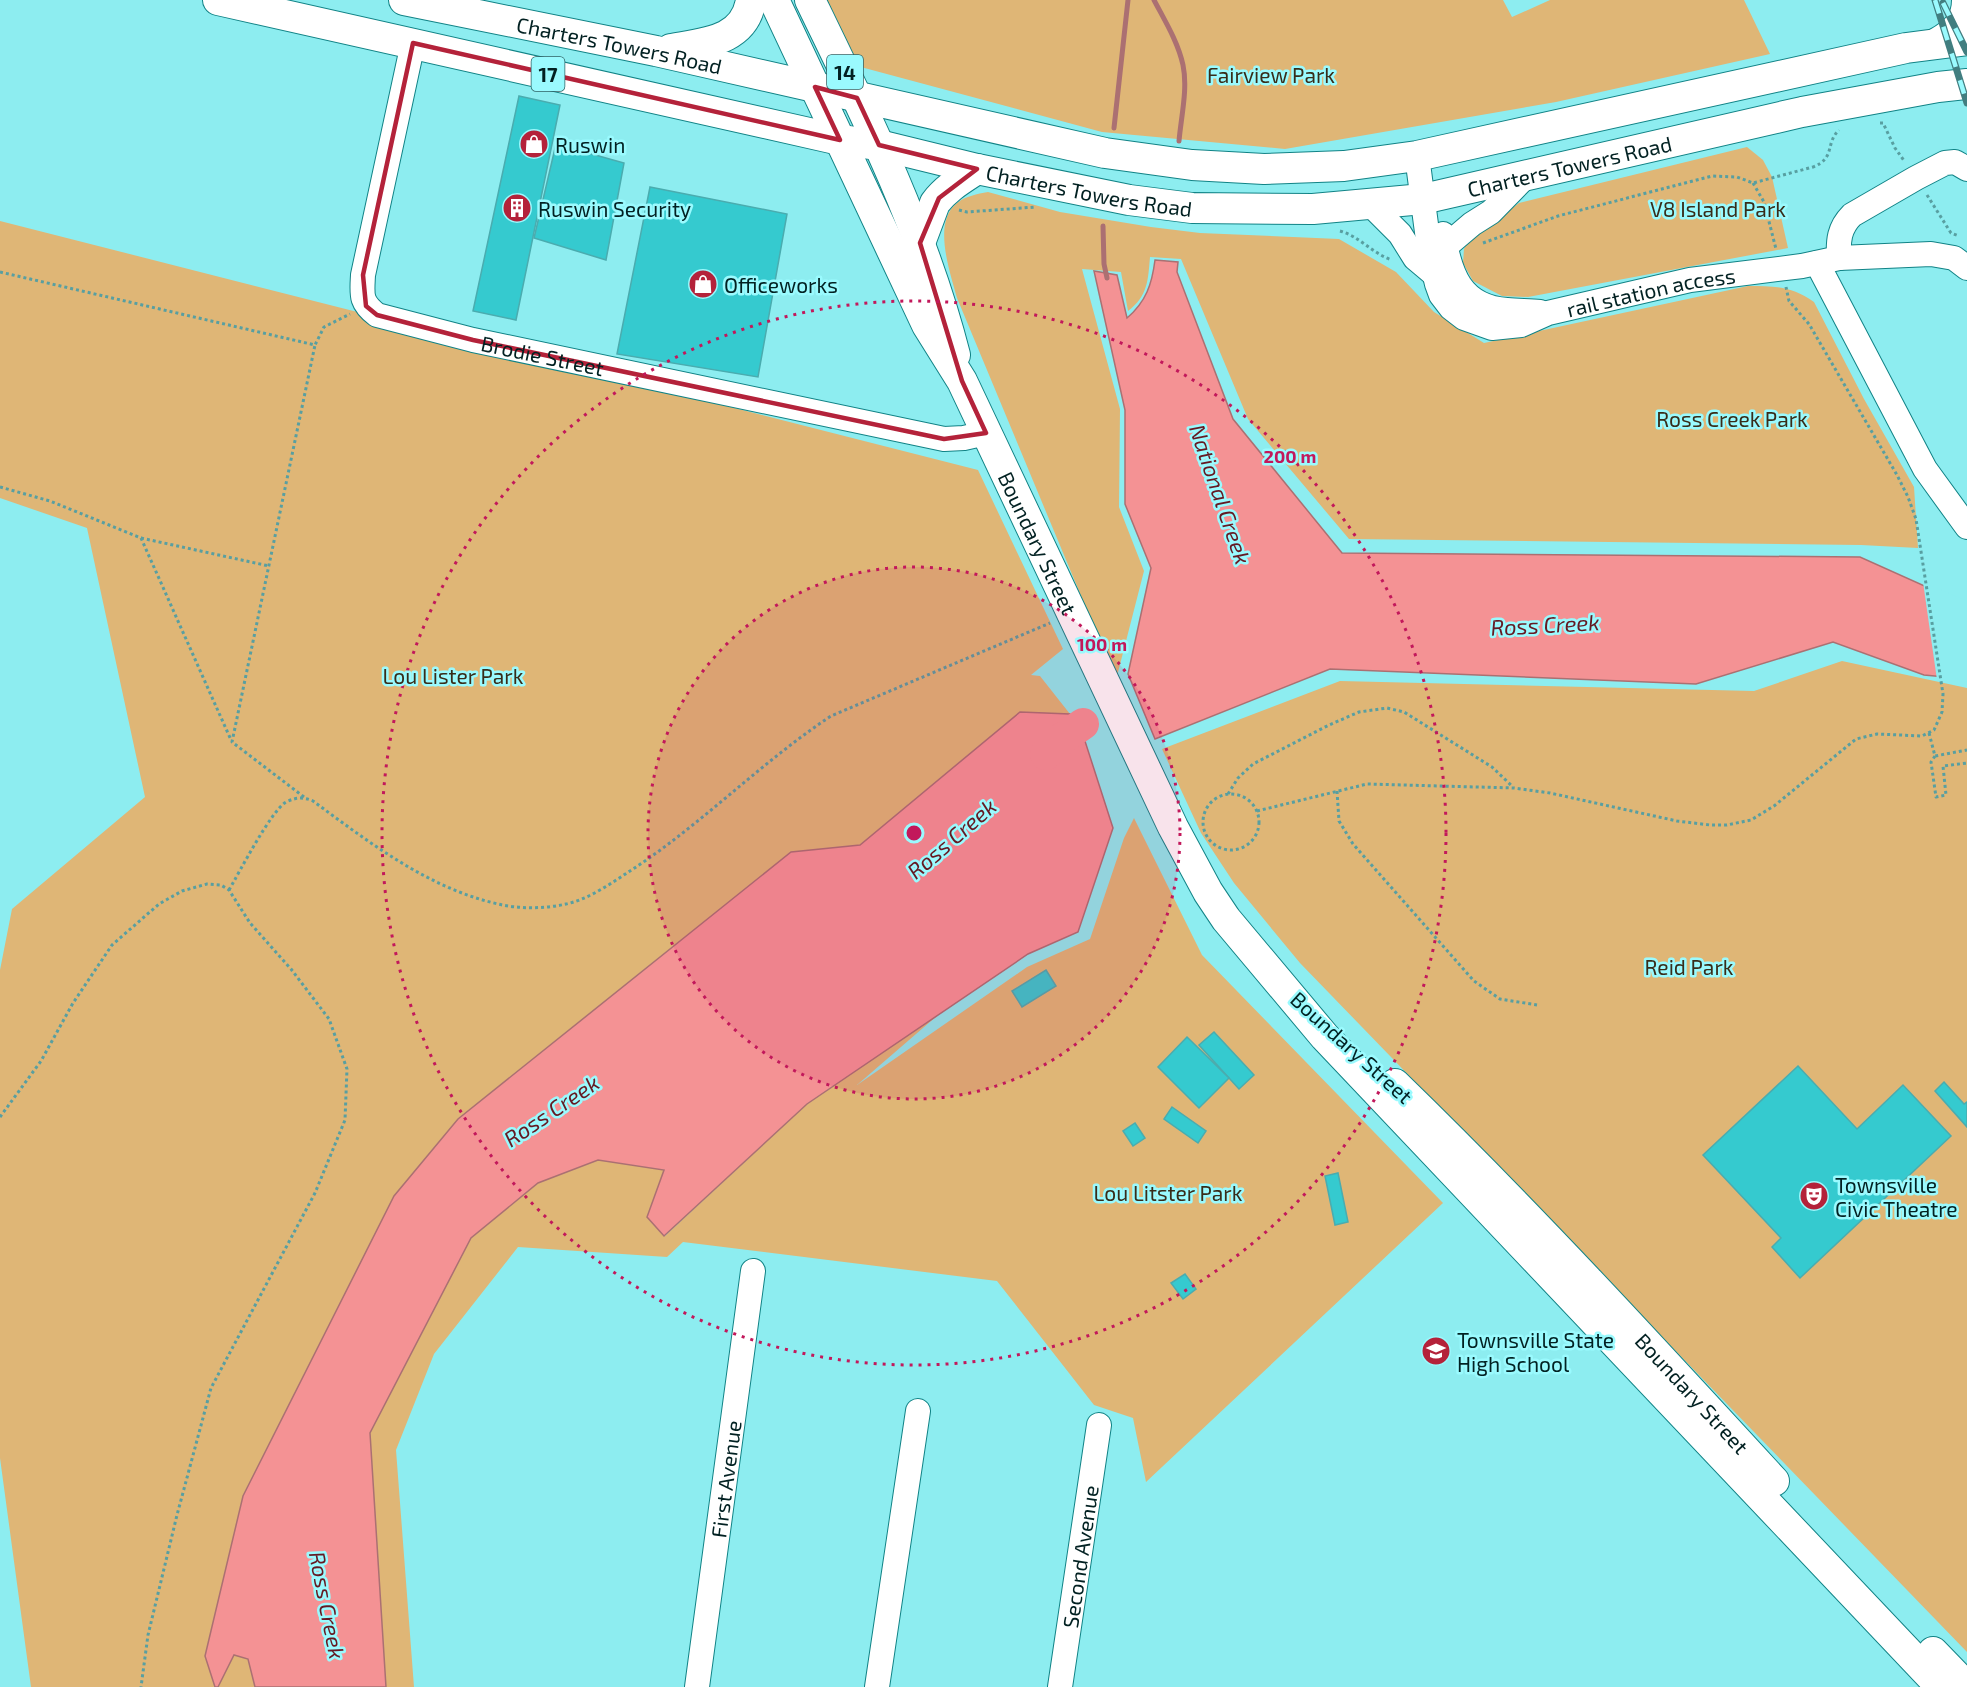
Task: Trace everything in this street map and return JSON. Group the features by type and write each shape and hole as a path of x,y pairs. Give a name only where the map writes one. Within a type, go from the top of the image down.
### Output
{"main road":[{"name":"Charters Towers Road","path":"218,0 840,140 879,145 977,169 1129,200 1192,208 1313,209 1371,205 1429,197 1802,112 1938,87 1967,84"},
{"path":"656,51 707,43 728,36 745,20 751,0"},
{"name":"14","path":"774,0 840,140"},
{"name":"14","path":"810,0 879,145"},
{"path":"1937,43 1959,26 1966,14 1967,0"},
{"name":"Charters Towers Road","path":"419,2 656,51 1105,153 1192,165 1264,169 1376,163 1424,155 1894,50 1967,40"},
{"path":"1802,112 1967,58"},
{"name":"Boundary Street","path":"840,140 927,325 962,381 1188,855 1226,919 1325,1037 1941,1687"},
{"name":"Boundary Street","path":"879,145 920,243 945,313 962,381"},
{"path":"920,243 939,198 977,169"},
{"name":"Boundary Street","path":"1280,983 1336,1026 1452,1138 1676,1374 1839,1552 1967,1687"}],"street":[{"path":"366,306 362,294 363,274 413,43"},
{"path":"1424,155 1429,197 1452,273 1461,287 1474,299 1488,306 1506,310 1548,313"},
{"path":"1967,169 1955,162 1945,163 1852,215 1840,234 1828,261 1925,469 1967,527"},
{"path":"1445,247 1472,224 1491,212 1527,175"},
{"name":"rail station access","path":"1429,197 1434,274 1445,301 1456,313 1471,322 1492,328 1521,325 1548,313 1690,280 1828,261 1931,254 1954,258 1967,268"},
{"path":"1371,205 1400,234 1415,258 1434,274"},
{"name":"Brodie Street","path":"366,306 377,315 473,340 944,439 964,438 986,433"},
{"name":"First Avenue","path":"697,1687 753,1271"},
{"path":"877,1687 918,1412"},
{"name":"Second Avenue","path":"1060,1687 1099,1425"}],"path":[{"path":"1257,811 1367,784 1514,788 1550,793 1677,820 1727,825 1751,820 1774,806 1856,739 1877,734 1913,737 1929,733 1938,724 1944,704 1943,694 1916,519 1908,496 1809,324 1789,301 1764,201 1753,183"},
{"path":"0,272 315,345"},
{"path":"232,742 315,345 324,327 366,306"},
{"path":"0,488 50,501 141,538 269,566"},
{"path":"141,538 232,742 304,797 313,801 399,863 475,898 500,905 525,908 566,904 582,899 614,881 654,855 802,735 831,716 1052,623"},
{"path":"1228,794 1238,778 1253,764 1329,724 1359,712 1387,708 1404,712 1492,767 1514,788"},
{"path":"1929,733 1935,756"},
{"path":"1967,750 1935,756 1931,762 1936,797 1946,795 1943,766 1967,763"},
{"path":"1337,791 1339,821 1348,838 1474,981 1500,999 1537,1005"},
{"path":"1228,794 1245,798 1257,811 1259,820 1258,830 1248,845 1230,851 1213,844 1206,837 1203,828 1205,810 1218,797 1228,794"},
{"path":"229,890 279,808 286,802 304,797"},
{"path":"0,1117 41,1061 73,1003 112,945 159,904 182,891 207,884 221,885 229,890 250,923 291,969 329,1019 347,1069 345,1120 315,1193 211,1388 148,1635 141,1687"}],"highlighted area":[{"path":"413,43 840,140 815,87 857,98 879,145 977,169 939,198 920,243 962,381 986,433 944,439 473,340 377,315 366,306 363,275"}],"green space":[{"name":"Fairview Park","path":"823,0 1503,0 1512,17 1550,0 1744,0 1770,54 1556,102 1285,149 1102,132 857,66"},
{"name":"V8 Island Park","path":"1747,147 1763,160 1772,177 1788,248 1528,297 1502,296 1473,281 1463,263 1464,249 1468,241 1519,203"},
{"name":"Ross Creek Park","path":"988,192 1060,212 1151,227 1200,233 1339,239 1396,272 1434,312 1484,343 1748,286 1774,287 1798,293 1814,302 1864,399 1914,487 1918,548 1861,545 1349,539 1248,419 1181,259 1150,257 1146,287 1140,299 1128,311 1121,272 1082,269 1120,409 1119,507 1144,571 1116,680 957,298 947,262 944,235 945,222 950,211 964,199"},
{"name":"Lou Lister Park","path":"0,221 978,470 1063,649 1031,675 1040,676 1070,714 1020,712 860,845 791,852 459,1119 395,1196 243,1496 206,1656 215,1687 31,1687 0,1458 0,970 12,909 145,797 87,528 0,498"},
{"name":"Reid Park","path":"1842,661 1967,688 1967,1652 1300,963 1234,883 1201,833 1162,749 1340,681 1754,691"},
{"name":"Lou Litster Park","path":"1134,818 1202,955 1443,1203 1146,1482 1133,1418 1094,1405 997,1281 683,1242 667,1257 518,1247 434,1354 396,1450 414,1687 386,1687 370,1433 471,1238 538,1183 598,1160 664,1170 647,1217 665,1236 807,1104 938,1015 857,1085 1027,967 1090,939 1124,838"},
{"path":"234,1655 248,1659 255,1687 218,1687"}],"water":[{"path":"1155,260 1178,262 1177,272 1233,419 1342,553 1860,557 1967,605 1967,679 1924,675 1833,642 1696,684 1330,669 1155,739 1128,674 1151,568 1125,504 1125,410 1094,271 1117,275 1127,318 1139,306 1147,292"},
{"path":"1020,712 1070,714 1084,738 1113,828 1078,932 1028,954 807,1104 664,1236 647,1217 664,1170 598,1160 538,1183 471,1238 370,1433 386,1687 255,1687 248,1659 234,1655 218,1687 215,1687 205,1656 243,1496 394,1196 458,1119 791,852 860,845"}],"pier":[{"path":"1923,582 1967,601 1967,682 1937,680"}],"building":[{"name":"Ruswin Security","path":"519,96 560,105 516,320 473,311"},
{"path":"556,144 624,163 606,260 534,238"},
{"name":"Officeworks","path":"650,187 787,214 758,377 617,354"},
{"path":"1046,970 1056,986 1022,1007 1012,991"},
{"path":"1214,1032 1254,1075 1239,1089 1199,1045"},
{"path":"1187,1037 1229,1078 1199,1108 1158,1067"},
{"name":"Townsville Civic Theatre","path":"1798,1066 1857,1129 1903,1085 1951,1136 1800,1278 1772,1247 1781,1238 1703,1155"},
{"path":"1944,1082 1964,1104 1967,1102 1967,1127 1935,1091"},
{"path":"1172,1107 1206,1131 1198,1143 1164,1119"},
{"path":"1135,1123 1145,1138 1133,1146 1123,1131"},
{"path":"1338,1173 1348,1222 1335,1225 1325,1176"},
{"path":"1185,1274 1196,1289 1183,1299 1171,1283"}],"waterway":[{"path":"1114,128 1128,0"},
{"name":"National Creek","path":"1154,0 1175,40 1183,65 1184,93 1179,141"},
{"path":"1103,226 1104,264 1107,278"},
{"name":"Ross Creek","path":"1046,754 1083,724"}],"railway":[{"path":"1935,0 1967,103"},
{"path":"1943,3 1967,52"}],"place":[{"name":"Ruswin","path":"534,144"},
{"name":"Ruswin Security","path":"517,208"},
{"name":"Officeworks","path":"703,284"},
{"name":"Townsville Civic Theatre","path":"1814,1196"},
{"name":"Townsville State High School","path":"1436,1351"}]}
